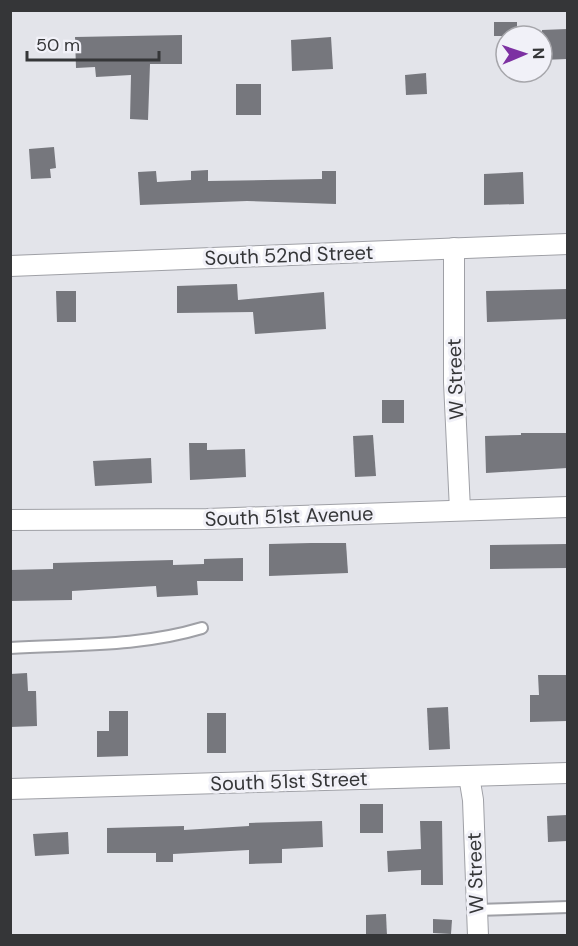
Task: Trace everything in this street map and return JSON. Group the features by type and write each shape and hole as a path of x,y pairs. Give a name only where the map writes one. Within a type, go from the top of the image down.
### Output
{"street":[{"name":"South 52nd Street","path":"10,266 567,244"},
{"name":"W Street","path":"454,248 454,382 460,510"},
{"name":"South 51st Avenue","path":"10,520 207,519 567,507"},
{"name":"South 51st Street","path":"10,789 567,773"},
{"name":"W Street","path":"469,776 473,800 478,936"}],"lane":[{"path":"10,648 135,642 174,636 202,628"},
{"path":"476,910 567,907"}],"building":[{"path":"494,22 517,22 517,24 494,24"},
{"path":"567,29 567,59 554,60 554,30"},
{"path":"182,35 182,64 150,64 148,120 130,119 131,75 96,77 95,67 76,68 75,37"},
{"path":"331,37 333,69 292,71 291,40"},
{"path":"426,73 427,94 406,95 405,75"},
{"path":"236,84 261,84 261,115 236,115"},
{"path":"54,147 56,168 50,169 51,178 31,179 29,149"},
{"path":"208,170 208,181 322,179 322,171 336,171 336,204 247,201 140,205 138,172 156,171 157,182 191,180 191,171"},
{"path":"523,172 524,204 484,205 484,174"},
{"path":"237,284 238,300 324,292 326,329 255,334 253,312 177,313 177,286"},
{"path":"567,289 567,319 487,322 486,291"},
{"path":"56,291 76,291 76,322 57,322"},
{"path":"382,400 404,400 404,423 382,423"},
{"path":"521,433 567,433 567,468 486,473 485,436 521,435"},
{"path":"373,435 376,476 355,477 353,436"},
{"path":"189,443 207,443 207,450 245,449 246,477 190,480"},
{"path":"151,458 152,483 95,486 93,461"},
{"path":"346,543 348,573 269,576 269,544"},
{"path":"567,544 567,568 490,569 490,545"},
{"path":"243,558 243,581 197,581 198,595 157,597 156,586 72,591 72,600 10,601 10,570 53,569 53,563 173,560 173,565 204,564 204,559"},
{"path":"27,673 28,691 36,691 37,726 10,727 10,674"},
{"path":"538,675 567,675 567,721 530,722 530,695 539,695"},
{"path":"448,707 450,749 429,750 427,708"},
{"path":"109,711 128,711 128,756 97,757 97,731 109,731"},
{"path":"207,713 226,713 226,753 207,753"},
{"path":"360,804 383,804 383,833 360,833"},
{"path":"567,815 567,841 548,842 547,816"},
{"path":"322,821 323,847 282,849 282,863 249,864 249,850 173,854 173,862 156,862 156,853 107,853 107,828 184,826 184,830 249,826 249,823"},
{"path":"420,821 442,821 443,885 421,885 421,870 388,872 387,851 421,849"},
{"path":"68,832 69,854 35,856 33,834"},
{"path":"386,914 387,936 366,936 366,915"},
{"path":"433,919 452,920 451,934 433,933"}]}
